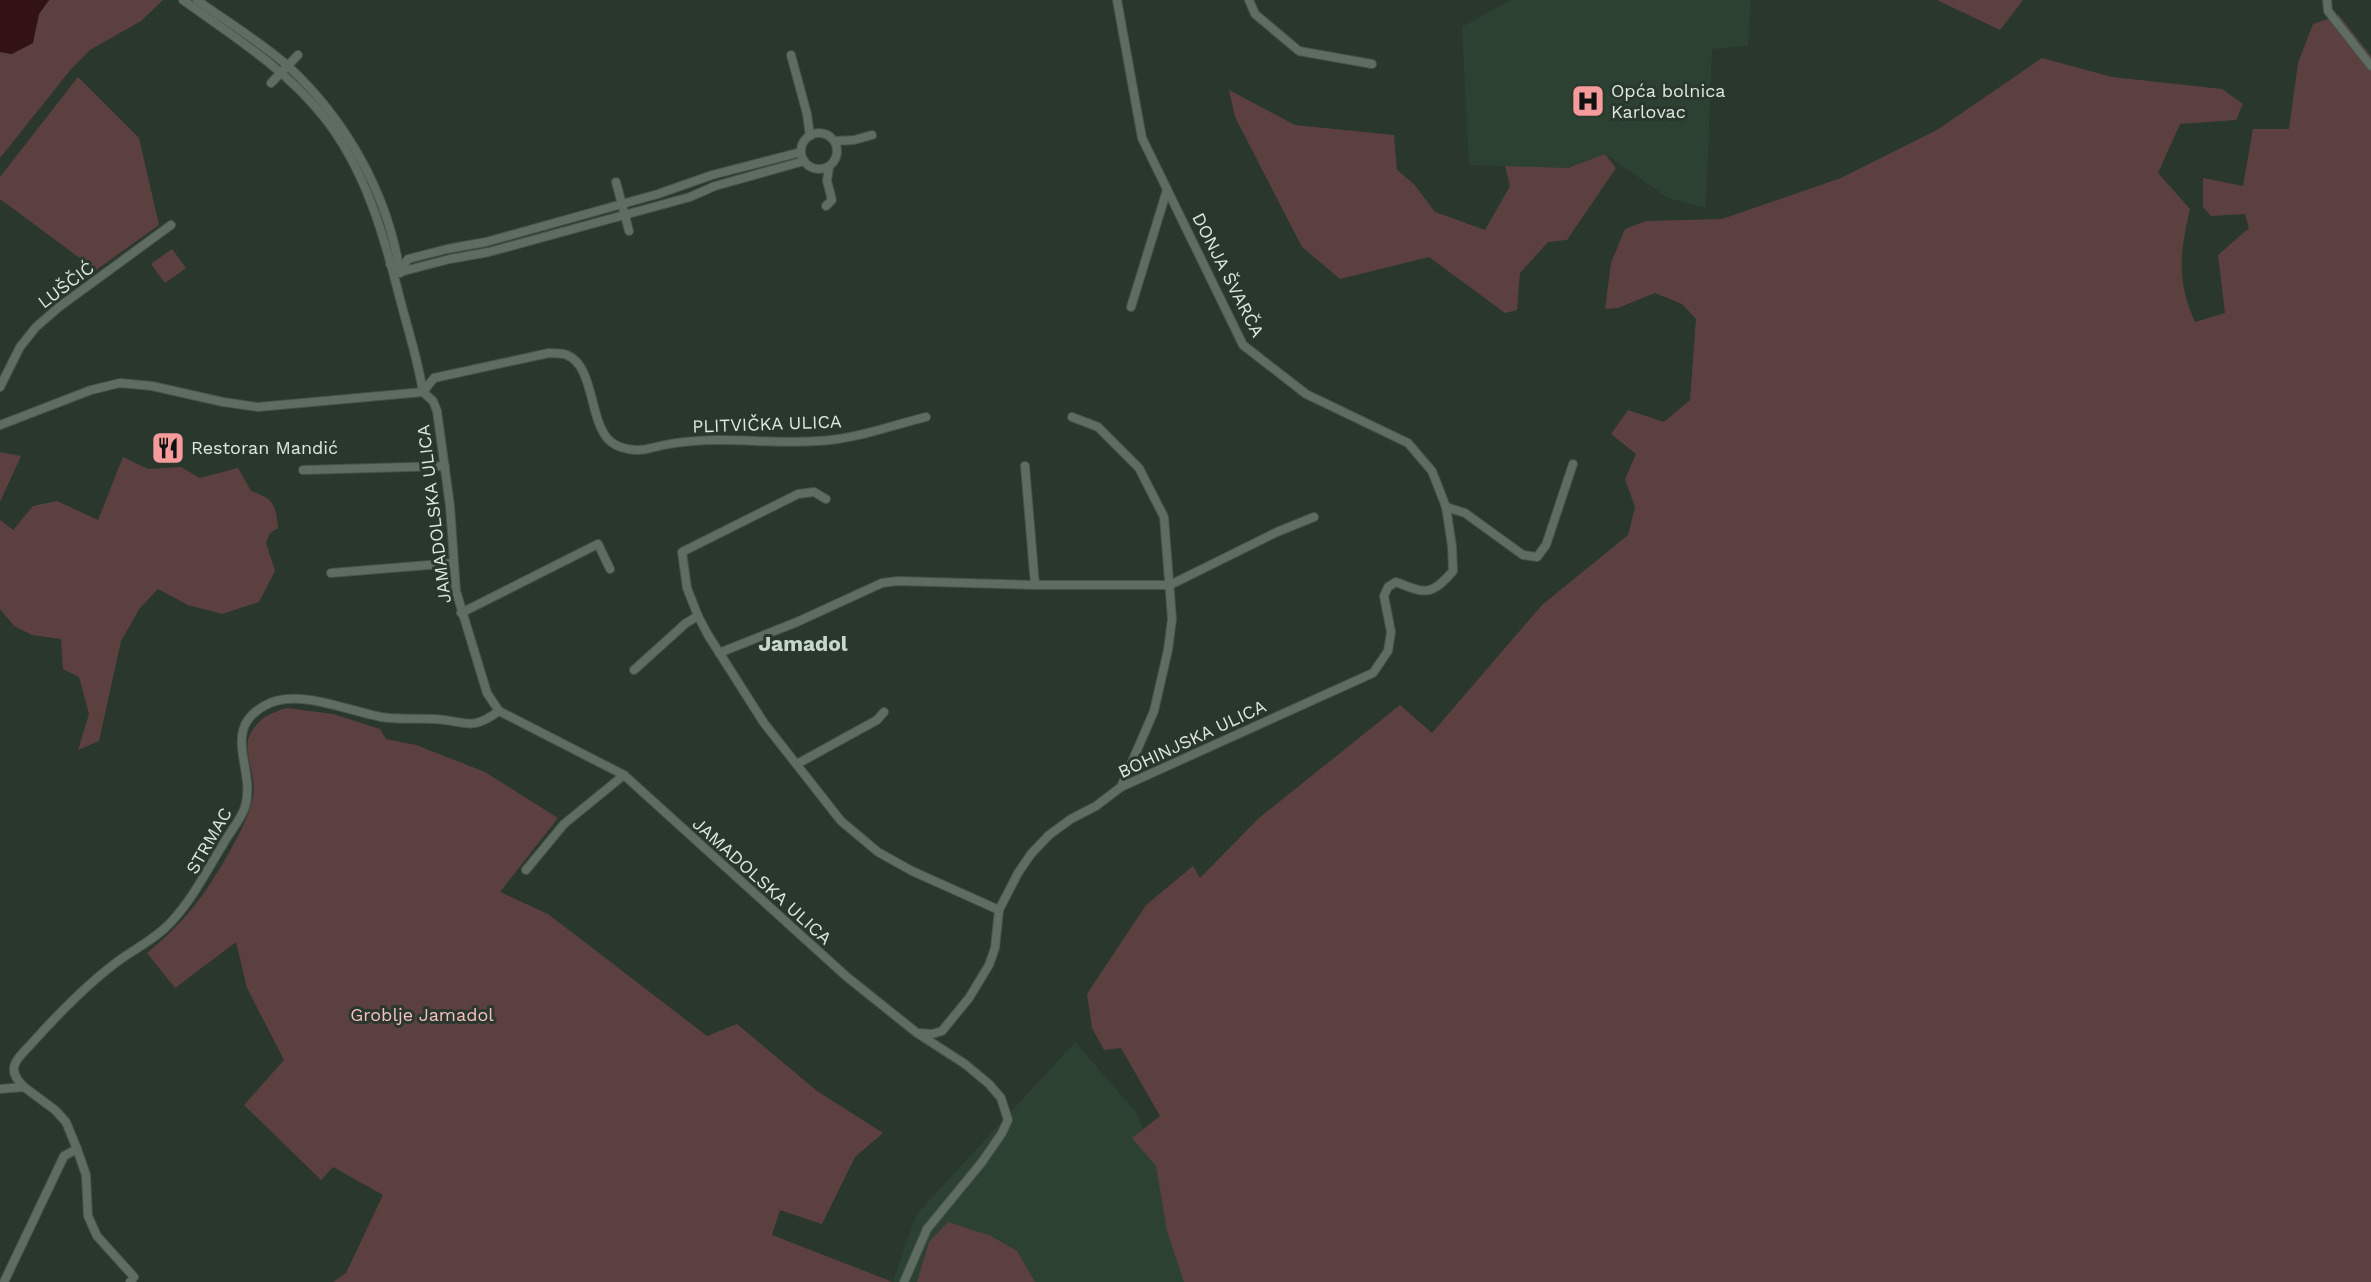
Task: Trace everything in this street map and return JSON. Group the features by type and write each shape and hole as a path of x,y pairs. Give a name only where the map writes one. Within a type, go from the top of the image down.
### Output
{"street":[{"path":"0,425 91,390 120,383 152,386 223,402 258,407 423,392 420,370 390,264 370,199 356,166 323,116 282,74 183,0"},
{"path":"197,0 289,67 328,111 353,144 378,196 396,250 400,272 399,295"},
{"name":"DONJA ŠVARČA","path":"1117,0 1142,138 1242,345 1306,394 1408,443 1432,471 1446,507"},
{"path":"1249,0 1255,14 1299,51 1372,64"},
{"path":"2327,0 2328,11 2371,66"},
{"path":"791,55 807,114 810,136"},
{"path":"271,83 298,56"},
{"path":"807,114 819,133"},
{"path":"819,133 828,134 835,141 837,151 834,161 825,168 813,168 804,161 801,152 804,141 819,133"},
{"path":"835,141 854,140 872,135"},
{"path":"837,151 854,140"},
{"path":"400,272 408,259 486,242 801,152"},
{"path":"400,272 489,252 690,197 715,186 804,161"},
{"path":"825,168 832,200 826,207"},
{"path":"616,182 629,231"},
{"path":"1131,307 1167,189"},
{"name":"LUŠČIĆ","path":"0,387 20,347 36,327 171,225"},
{"path":"396,250 408,259"},
{"path":"390,264 400,272"},
{"name":"PLITVIČKA ULICA","path":"423,392 434,378 549,353 567,355 583,370 598,420 609,440 638,452 698,440 729,438 768,442 838,439 926,417"},
{"name":"JAMADOLSKA ULICA","path":"423,392 433,400 437,411 450,506 456,591 461,613 487,693 499,711 624,775 811,946 917,1033 966,1064 1001,1098 1008,1120 1002,1133 982,1162 927,1229 904,1282"},
{"path":"1072,417 1098,427 1138,468 1164,517 1172,619 1168,650 1154,711 1121,787"},
{"path":"1446,507 1465,513 1523,555 1537,557 1546,545 1573,464"},
{"path":"303,470 445,466"},
{"path":"1025,466 1035,585"},
{"path":"826,499 814,492 798,494 682,552 687,588 698,616 764,723 841,821 878,852 912,871 999,910"},
{"name":"BOHINJSKA ULICA","path":"917,1033 932,1034 942,1031 969,998 989,965 995,948 999,910 1018,873 1031,854 1049,835 1071,819 1096,806 1121,787 1372,673 1388,651 1391,632 1384,596 1388,587 1396,582 1420,592 1438,588 1453,571 1446,507"},
{"path":"719,653 797,622 882,583 898,581 1035,585 1170,585 1277,532 1314,517"},
{"path":"461,613 598,544 610,569"},
{"path":"331,573 453,563"},
{"path":"634,670 686,623 698,616"},
{"name":"STRMAC","path":"24,1087 14,1074 15,1065 25,1051 112,966 171,923 199,887 245,808 248,792 241,750 242,731 254,714 271,703 290,699 314,701 383,717 436,719 472,725 484,722 499,711"},
{"path":"797,764 877,720 884,712"},
{"path":"526,870 564,824 624,775"},
{"path":"0,1089 24,1087 55,1110 66,1122 86,1175 88,1216 97,1236 134,1277 130,1282"},
{"path":"4,1282 64,1156 77,1149"}],"shaded area":[{"path":"0,0 49,0 39,14 33,43 12,54 0,52"},
{"name":"Opća bolnica Karlovac","path":"1511,0 1751,0 1748,46 1712,49 1706,208 1668,198 1605,154 1568,168 1469,165 1462,27"},
{"path":"1075,1042 1136,1112 1205,1282 893,1282 916,1215"}],"green space":[{"path":"49,0 163,0 141,21 90,50 72,68 0,158 0,52 12,54 37,23 39,14"},
{"path":"1937,0 2023,0 2000,30"},
{"path":"2339,15 2371,56 2371,1282 1184,1282 1167,1231 1156,1166 1132,1138 1160,1116 1121,1048 1104,1050 1092,1028 1087,994 1146,905 1193,866 1200,878 1259,818 1400,705 1432,733 1542,605 1628,535 1635,507 1625,479 1636,454 1611,434 1628,410 1664,422 1690,400 1696,319 1682,304 1655,293 1618,308 1605,309 1611,263 1625,229 1646,221 1722,219 1841,178 1937,130 2042,58 2112,77 2222,89 2243,104 2236,120 2180,124 2158,173 2190,209 2182,253 2182,279 2195,322 2225,313 2218,255 2249,228 2245,214 2211,216 2203,207 2203,178 2243,186 2253,129 2289,129 2298,63 2313,24"},
{"path":"78,77 139,138 159,225 96,270 0,199 0,177"},
{"path":"1229,90 1295,125 1394,135 1397,170 1414,184 1435,212 1485,230 1510,186 1505,166 1568,168 1605,154 1616,168 1567,240 1548,242 1520,273 1517,310 1505,313 1429,257 1340,279 1302,247 1235,117"},
{"path":"172,249 186,268 165,283 151,264"},
{"path":"0,452 21,456 0,502"},
{"path":"123,457 148,469 181,467 200,478 238,468 251,491 265,497 275,508 278,528 270,533 266,543 275,571 259,602 222,614 188,605 158,589 140,608 121,641 99,741 78,750 89,714 79,677 63,669 61,639 32,635 14,626 0,609 0,520 13,530 33,506 57,501 98,520"},
{"name":"Groblje Jamadol","path":"287,708 333,714 380,729 386,739 416,745 485,772 558,818 500,892 548,914 707,1036 737,1024 817,1091 883,1133 855,1157 822,1224 780,1210 772,1235 893,1282 333,1282 346,1273 383,1195 333,1167 321,1180 244,1105 284,1060 247,988 236,942 175,988 147,953 173,930 194,906 230,851 252,803 254,789 248,750 249,737 264,718"},
{"path":"948,1222 991,1236 1017,1251 1035,1282 917,1282 929,1242"}],"place":[{"name":"Opća bolnica Karlovac","path":"1588,101"},
{"name":"Restoran Mandić","path":"168,448"}],"district":[{"name":"Jamadol","path":"803,644"}]}
